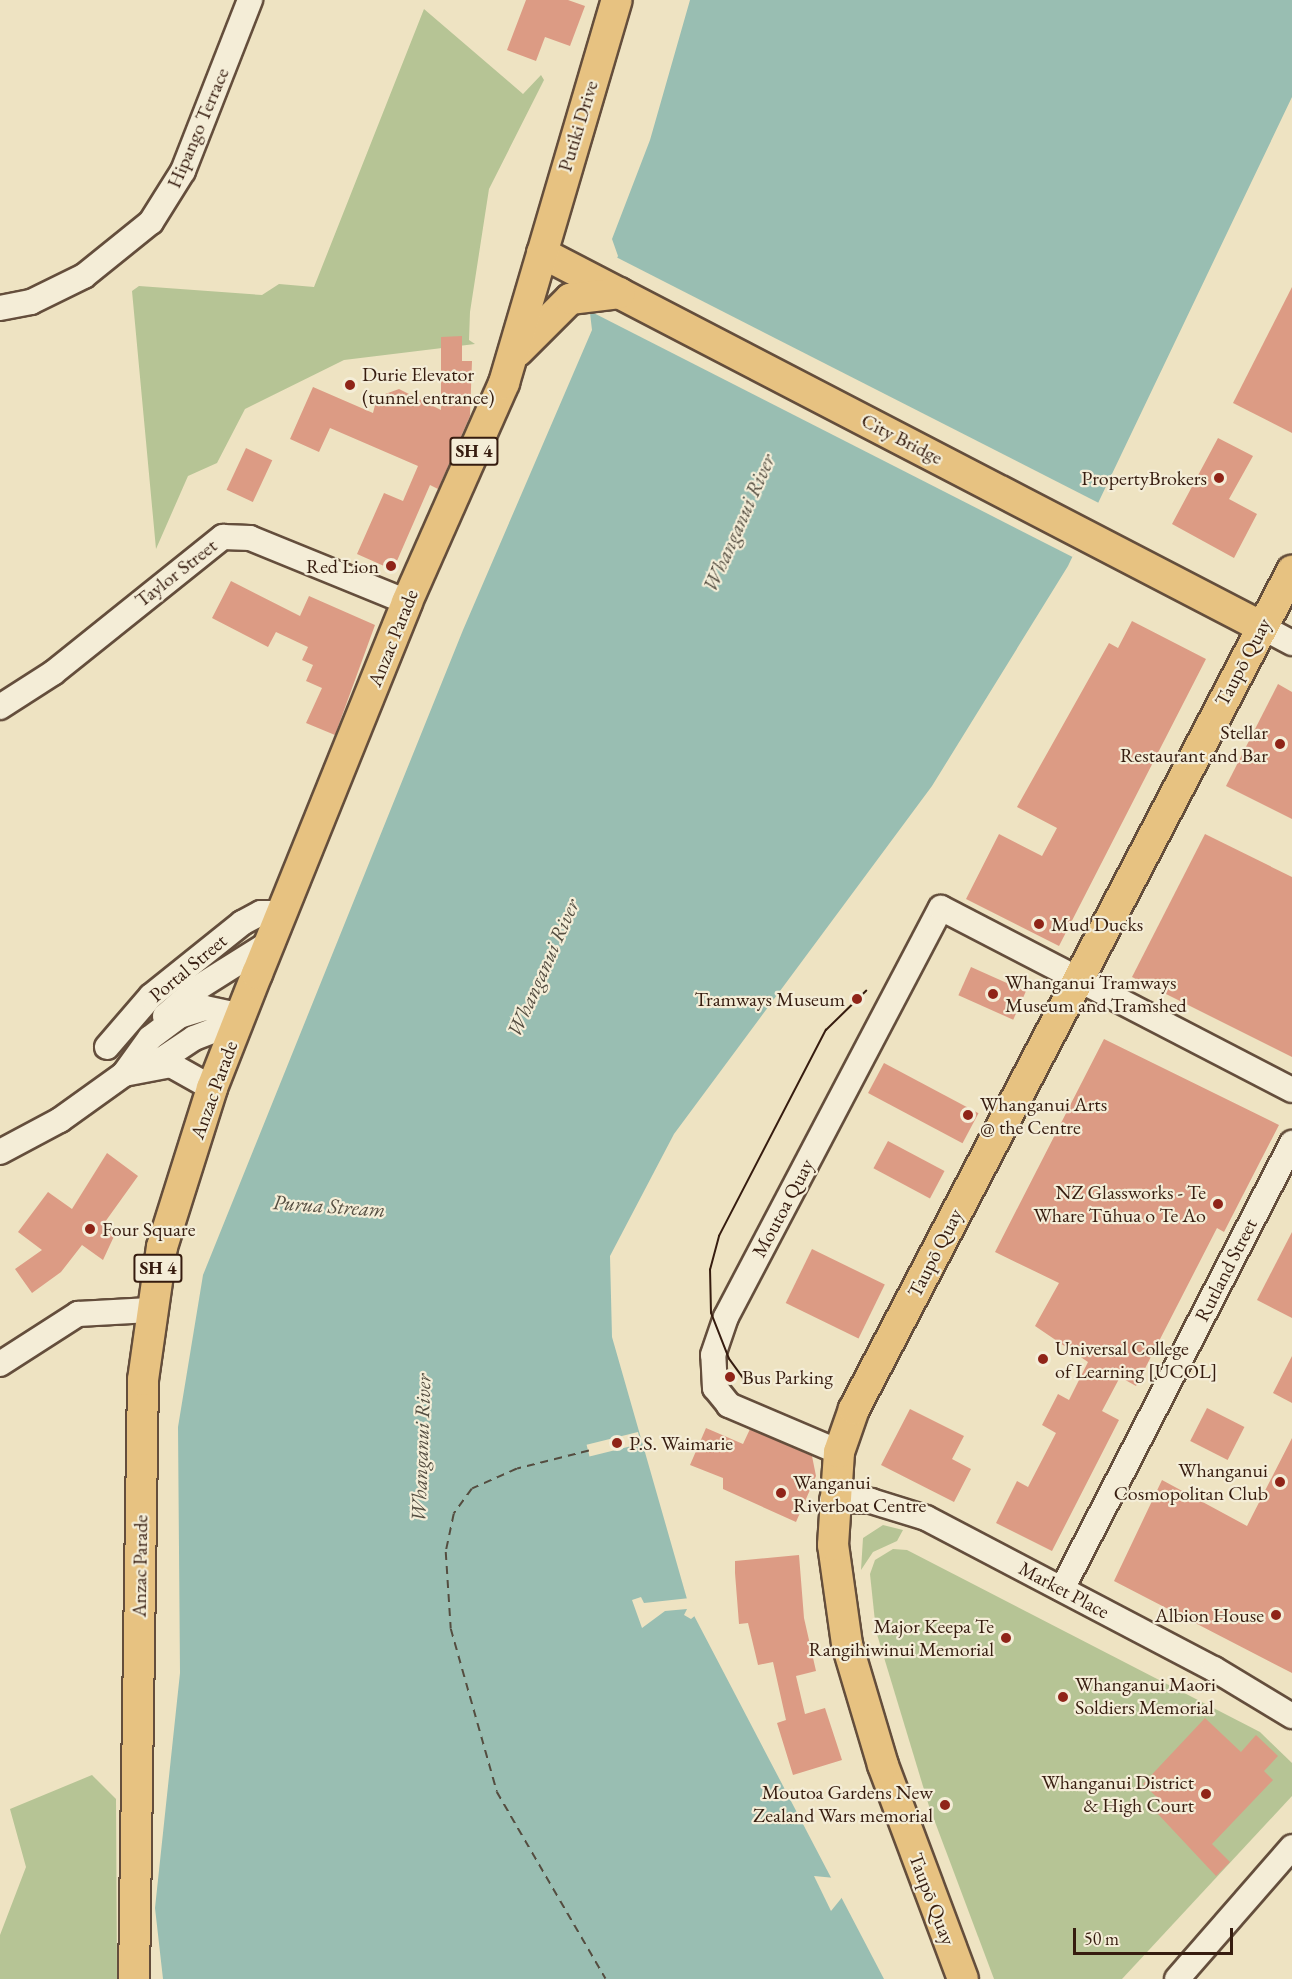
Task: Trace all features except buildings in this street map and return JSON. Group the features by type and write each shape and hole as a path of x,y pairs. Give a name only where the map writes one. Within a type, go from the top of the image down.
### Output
{"main road":[{"name":"Putiki Drive","path":"542,253 617,0"},
{"name":"City Bridge","path":"542,253 607,291 1104,543 1262,627"},
{"name":"Anzac Parade","path":"134,1979 143,1385 150,1311 162,1247 212,1088 407,602 513,358 542,253"},
{"path":"513,358 557,307 607,291"},
{"name":"Taupō Quay","path":"963,1979 883,1765 847,1644 832,1500 839,1452 854,1409 1076,979 1292,571"}],"street":[{"name":"Hipango Terrace","path":"0,308 31,302 84,276 151,222 183,171 250,0"},
{"name":"Taylor Street","path":"0,707 53,673 223,537 250,538 407,602"},
{"path":"1262,627 1292,643"},
{"name":"Moutoa Quay","path":"839,1452 729,1405 715,1388 712,1354 726,1317 940,908 1076,979"},
{"name":"Portal Street","path":"107,1047 151,996 243,923 261,913 283,914"},
{"name":"Portal Street","path":"0,1152 60,1120 124,1074 171,1007 271,942"},
{"path":"1076,979 1292,1090"},
{"name":"Portal Street","path":"150,1038 191,1011 209,1008 238,1024"},
{"name":"Portal Street","path":"152,1066 194,1038 238,1024"},
{"name":"Portal Street","path":"124,1074 152,1066 171,1065 212,1088"},
{"name":"Rutland Street","path":"1062,1589 1292,1143"},
{"path":"0,1364 78,1314 150,1311"},
{"name":"Market Place","path":"832,1500 871,1501 910,1510 1290,1709"},
{"path":"1177,1979 1292,1847"}],"green space":[{"path":"424,9 523,94 541,75 544,80 489,189 470,312 469,340 475,344 344,360 245,409 217,463 188,476 156,549 132,291 139,286 262,295 279,284 314,287"},
{"path":"883,1525 903,1530 897,1541 873,1552 861,1570 863,1538"},
{"path":"893,1549 907,1550 1260,1732 1292,1763 1292,1796 1122,1979 994,1979 929,1806 876,1631 870,1574 875,1560"},
{"path":"92,1775 116,1799 117,1979 0,1979 0,1935 26,1867 10,1809"}],"water":[{"path":"690,0 1292,0 1292,97 1068,566 932,786 674,1134 610,1256 612,1337 689,1606 884,1979 163,1979 155,1908 180,1673 178,1427 203,1275 463,630 592,330 590,313 618,256 612,239 650,140"}],"pier":[{"path":"616,257 1100,504 1073,557 589,310"},
{"path":"638,1432 641,1444 589,1456 587,1445"},
{"path":"641,1597 644,1603 690,1598 697,1614 691,1619 684,1615 687,1609 665,1611 642,1628 632,1600"},
{"path":"814,1876 835,1878 844,1895 831,1911"}],"ferry route":[{"path":"589,1451 517,1469 472,1489 454,1514 446,1552 451,1629 497,1792 606,1979"}],"tram line":[{"path":"745,1381 729,1359 711,1313 710,1270 719,1236 826,1030 866,991"}],"place":[{"name":"Durie Elevator (tunnel entrance)","path":"350,385"},
{"name":"PropertyBrokers","path":"1219,478"},
{"name":"Red Lion","path":"391,566"},
{"name":"Stellar Restaurant and Bar","path":"1280,744"},
{"name":"Mud Ducks","path":"1039,924"},
{"name":"Whanganui Tramways Museum and Tramshed","path":"993,994"},
{"name":"Tramways Museum","path":"857,999"},
{"name":"Whanganui Arts @ the Centre","path":"968,1115"},
{"name":"NZ Glassworks - Te Whare Tūhua o Te Ao","path":"1218,1204"},
{"name":"Four Square","path":"90,1229"},
{"name":"Universal College of Learning [UCOL]","path":"1043,1359"},
{"name":"Bus Parking","path":"730,1377"},
{"name":"P.S. Waimarie","path":"617,1443"},
{"name":"Whanganui Cosmopolitan Club","path":"1280,1482"},
{"name":"Wanganui Riverboat Centre","path":"781,1493"},
{"name":"Albion House","path":"1276,1615"},
{"name":"Major Keepa Te Rangihiwinui Memorial","path":"1006,1638"},
{"name":"Whanganui Maori Soldiers Memorial","path":"1063,1697"},
{"name":"Whanganui District & High Court","path":"1206,1794"},
{"name":"Moutoa Gardens New Zealand Wars memorial","path":"945,1805"}],"water label":[{"name":"Whanganui River","path":"739,523"},
{"name":"Whanganui River","path":"543,968"},
{"name":"Purua Stream","path":"329,1206"},
{"name":"Whanganui River","path":"421,1448"}]}
